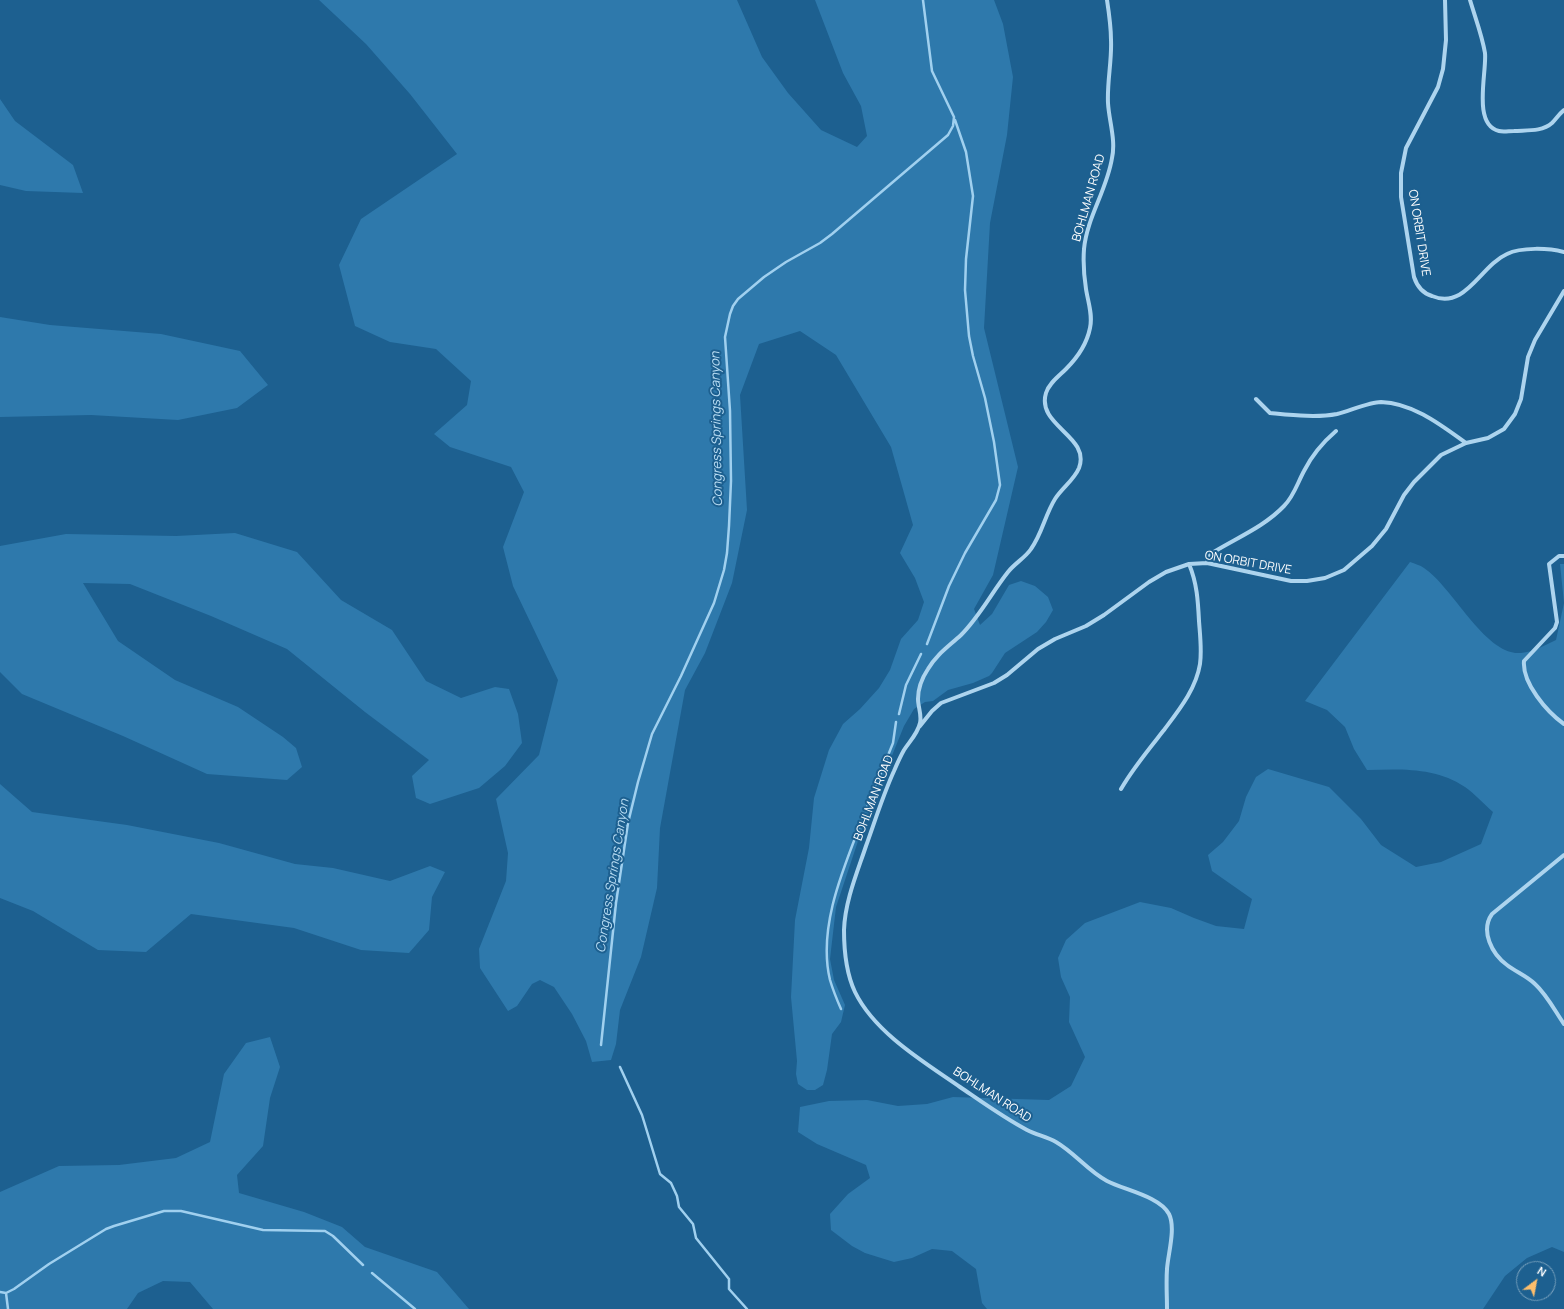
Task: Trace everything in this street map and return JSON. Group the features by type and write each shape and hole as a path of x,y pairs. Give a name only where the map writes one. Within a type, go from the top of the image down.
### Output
{"street":[{"name":"BOHLMAN ROAD","path":"1107,0 1111,40 1107,79 1113,157 1086,233 1084,252 1086,289 1090,307 1090,328 1081,351 1052,382 1047,390 1045,398 1048,414 1078,448 1081,456 1080,463 1075,476 1061,491 1051,506 1030,550 1007,574 960,636 941,652 925,672 918,699 921,719 919,728 904,751 888,785 850,893 844,930 845,961 848,976 856,995 869,1014 890,1035 1002,1116 1031,1132 1050,1139 1062,1146 1088,1168 1108,1181 1149,1198 1165,1209 1170,1217 1172,1226 1167,1268 1167,1309"},
{"name":"ON ORBIT DRIVE","path":"1445,0 1446,40 1443,69 1438,87 1406,148 1401,173 1401,197 1414,277 1417,284 1421,290 1429,295 1441,300 1450,300 1465,291 1506,254 1521,250 1540,249 1564,252"},
{"path":"1470,0 1485,52 1485,73 1482,97 1483,111 1491,128 1499,131 1543,129 1551,124 1563,111"},
{"name":"ON ORBIT DRIVE","path":"919,728 932,711 941,703 994,683 1007,675 1038,649 1056,639 1086,626 1148,582 1166,572 1189,564 1207,563 1291,581 1307,581 1325,578 1344,570 1372,546 1386,529 1404,495 1414,482 1441,455 1466,443 1488,438 1504,429 1515,414 1521,399 1528,357 1535,340 1564,291"},
{"path":"1256,399 1270,413 1290,415 1335,414 1380,402 1399,404 1444,426 1466,443"},
{"path":"1207,563 1209,556 1212,553 1270,520 1285,506 1293,495 1304,470 1315,452 1324,441 1336,431"},
{"path":"1564,556 1559,556 1549,564 1557,622 1555,628 1524,661 1523,668 1539,699 1550,714 1564,724"},
{"path":"1121,789 1131,773 1180,708 1192,688 1198,674 1200,648 1197,592 1194,575 1189,564"},
{"path":"1564,855 1492,914 1489,919 1487,931 1487,936 1496,954 1506,965 1536,984 1564,1024"}],"shaded area":[{"path":"319,0 737,0 762,57 788,93 821,130 857,147 867,136 861,106 843,73 815,0 994,0 1003,24 1013,77 1007,135 990,223 984,328 1018,467 993,575 974,609 980,625 992,614 1009,585 1021,581 1035,586 1048,597 1053,610 1046,622 1037,632 1005,653 989,676 973,683 948,690 933,701 925,702 914,709 904,726 861,832 836,907 830,959 834,980 845,1005 841,1022 832,1034 827,1070 823,1085 815,1090 807,1090 798,1084 791,997 795,920 809,848 814,798 829,750 843,724 860,709 879,688 890,670 901,639 918,620 924,602 915,578 900,553 913,525 891,447 836,355 800,331 759,344 740,395 747,510 732,583 705,653 685,690 660,828 657,888 641,957 620,1010 616,1044 611,1060 592,1062 586,1041 572,1014 554,987 540,980 532,984 517,1006 508,1011 480,968 479,949 506,881 508,853 496,799 539,755 558,680 513,586 503,547 524,492 511,467 450,447 434,434 467,405 471,381 436,349 390,342 355,326 339,265 361,219 457,154 410,94 366,44"},
{"path":"0,99 15,121 73,165 83,193 26,191 0,185"},
{"path":"0,317 50,325 161,334 240,351 268,385 237,408 178,420 91,415 0,417"},
{"path":"235,533 297,552 341,600 392,630 426,681 461,698 495,687 509,689 518,714 522,743 505,766 479,788 430,804 416,798 412,776 429,760 365,712 287,649 211,616 130,584 83,583 118,641 175,680 238,707 283,737 296,748 302,767 287,780 207,774 123,736 22,694 0,672 0,546 66,534 176,536"},
{"path":"1410,562 1419,565 1435,577 1482,632 1495,644 1508,651 1521,653 1526,652 1556,640 1564,603 1564,1252 1552,1247 1523,1261 1516,1261 1516,1267 1505,1276 1483,1309 987,1309 982,1303 976,1269 952,1251 932,1249 912,1258 894,1262 865,1253 852,1246 831,1230 830,1214 848,1194 870,1178 866,1165 817,1144 798,1132 800,1107 829,1101 867,1100 898,1106 927,1104 953,1097 1049,1100 1071,1086 1085,1057 1069,1022 1070,997 1061,977 1058,958 1066,940 1085,923 1140,902 1171,908 1216,926 1244,929 1252,899 1212,871 1208,855 1223,842 1239,821 1246,797 1256,777 1268,769 1329,787 1361,819 1381,845 1416,867 1441,862 1481,844 1493,812 1469,790 1454,780 1430,773 1392,769 1367,770 1354,749 1345,727 1327,710 1305,701"},
{"path":"1560,564 1564,564 1564,603"},
{"path":"0,784 32,812 127,825 219,843 295,864 333,868 390,881 430,866 445,872 432,897 429,930 409,953 361,950 294,928 191,914 146,952 98,950 33,911 0,898"},
{"path":"270,1037 280,1067 270,1098 263,1146 237,1175 239,1193 304,1212 342,1227 365,1247 437,1272 469,1309 213,1309 190,1282 163,1281 138,1293 127,1309 0,1309 0,1192 59,1166 119,1165 176,1158 210,1142 224,1074 246,1043"}],"waterway":[{"name":"Congress Springs Canyon","path":"601,1045 616,903 628,823 638,782 652,734 681,676 714,603 724,570 727,553 731,481 730,411 725,337 730,314 738,299 764,277 832,234 948,135 953,126 954,117 932,71 923,0"},
{"path":"927,644 949,586 965,553 996,500 1000,485 994,442 985,398 969,336 965,290 966,259 973,196 966,152 955,120"},
{"path":"899,714 906,685 921,654"},
{"path":"866,810 893,743 896,722"},
{"path":"841,1009 830,980 827,961 827,942 833,902 845,864 859,828"},
{"name":"Congress Springs Canyon","path":"620,1067 642,1115 660,1174 671,1183 677,1196 679,1207 693,1224 696,1238 729,1279 729,1289 747,1309"},
{"path":"0,1292 6,1293 14,1289 49,1264 106,1229 164,1211 181,1211 263,1230 325,1231 333,1236 363,1265"},
{"path":"372,1273 415,1309"},
{"path":"6,1293 8,1309"}]}
